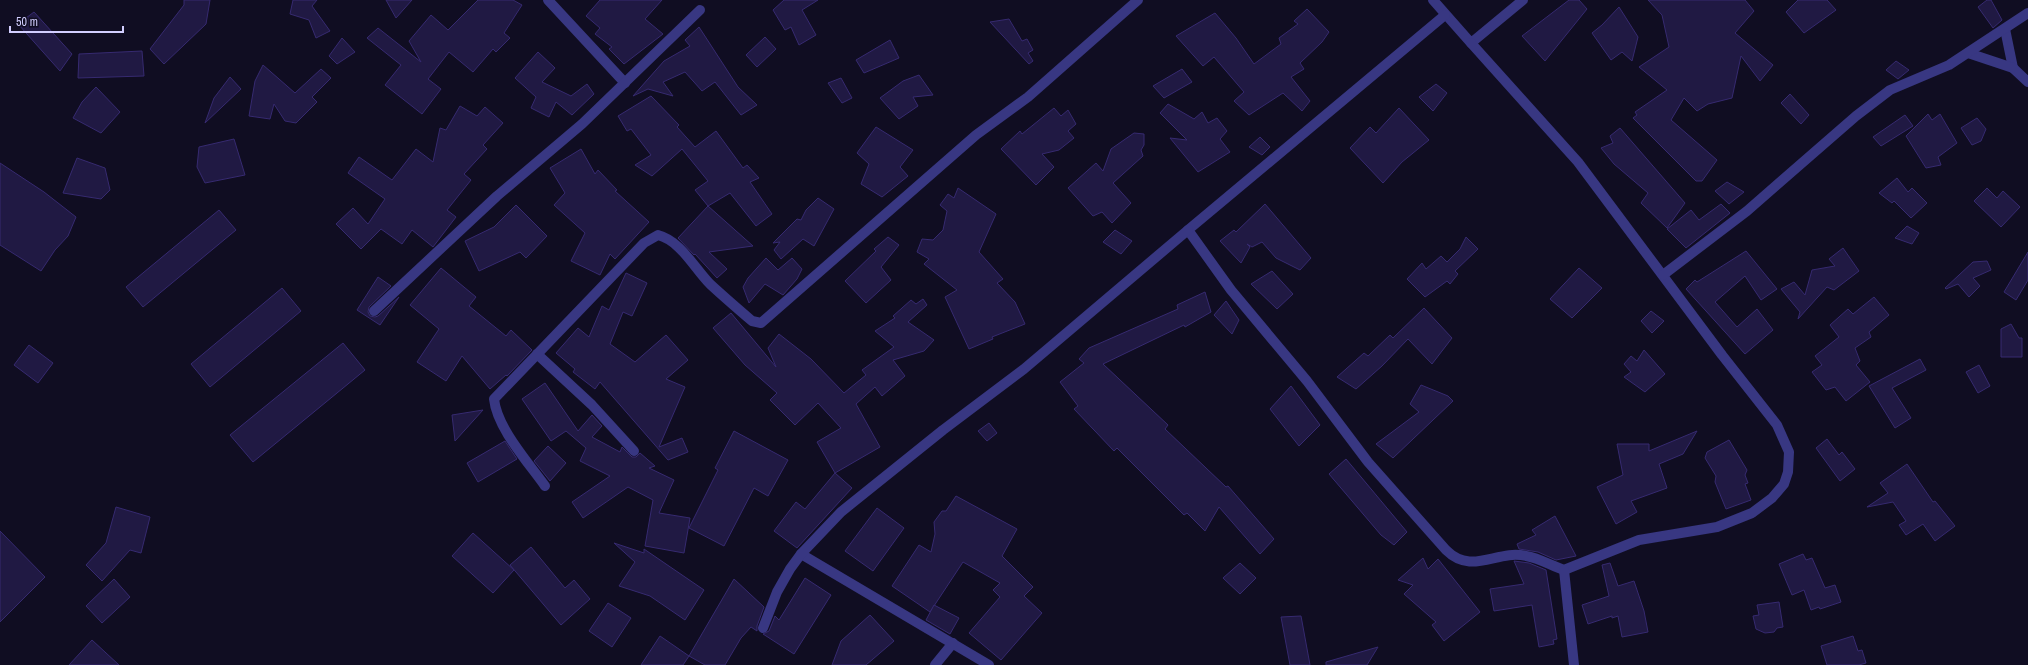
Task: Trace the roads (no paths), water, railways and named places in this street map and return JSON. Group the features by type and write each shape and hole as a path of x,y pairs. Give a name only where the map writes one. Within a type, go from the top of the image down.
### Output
{"street":[{"path":"548,0 625,83"},
{"path":"545,486 502,423 495,408 494,398 644,243 658,235 666,237 674,243 710,283 752,321 761,323 976,135 1028,98 1138,0"},
{"path":"1188,230 1231,290 1307,381 1368,462 1452,555 1460,560 1483,562 1512,555 1526,556 1564,570 1639,540 1717,527 1738,520 1752,513 1772,498 1784,484 1788,472 1789,452 1777,425 1578,162 1433,0"},
{"path":"1472,43 1523,0"},
{"path":"374,311 497,196 582,124 700,10"},
{"path":"1663,275 1747,211 1856,116 1890,90 1949,65 2028,13"},
{"path":"763,628 777,592 801,554 842,512 943,430 1024,369 1445,15"},
{"path":"2005,29 2013,68"},
{"path":"1968,53 2013,68 2028,82"},
{"path":"537,354 592,405 634,451"},
{"path":"801,554 989,665"},
{"path":"1564,570 1574,665"},
{"path":"935,665 953,643"}]}
